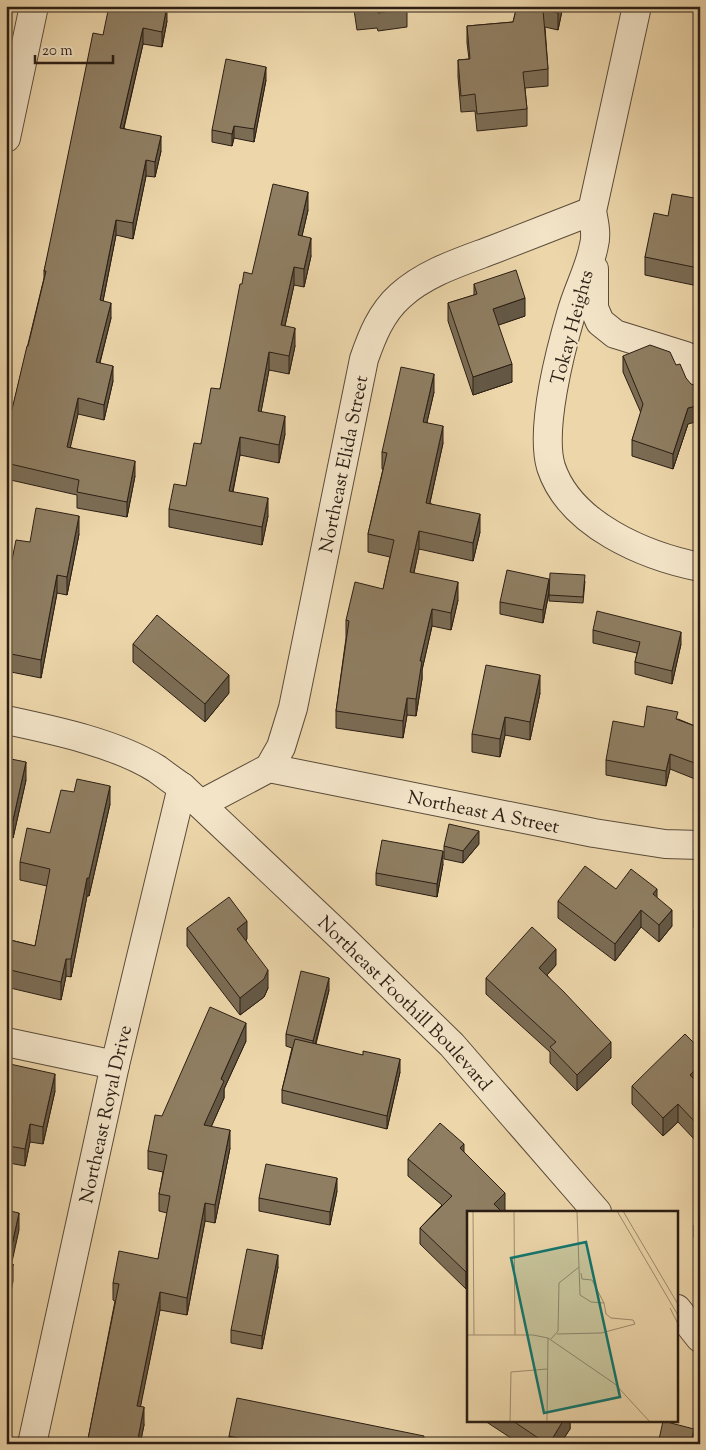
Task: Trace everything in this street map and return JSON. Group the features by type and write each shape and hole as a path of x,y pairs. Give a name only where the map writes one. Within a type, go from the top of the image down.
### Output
{"street":[{"path":"6,138 34,6"},
{"name":"Tokay Heights","path":"637,6 592,211 595,231 594,245 571,314 555,381 548,445 551,467 560,486 573,504 596,523 633,546 656,556 700,567"},
{"name":"Northeast Elida Street","path":"269,768 281,746 293,708 358,385 372,335 385,313 399,297 416,283 457,263 592,211"},
{"path":"594,245 594,308 600,322 615,334 686,356 700,387"},
{"path":"6,720 49,729 131,756 156,768 191,796 269,768"},
{"name":"Northeast A Street","path":"269,768 594,833 665,844 700,845"},
{"name":"Northeast Royal Drive","path":"32,1444 115,1065 191,796"},
{"name":"Northeast Foothill Boulevard","path":"191,796 452,1045 597,1211"},
{"path":"6,1042 115,1065"},
{"path":"678,1310 700,1338"}],"building":[{"path":"109,6 167,6 162,32 143,28 120,128 161,136 155,162 146,160 133,223 116,220 100,300 111,303 96,362 113,366 104,405 78,398 67,447 135,461 127,502 77,492 79,480 6,463 6,435 46,271 44,271 93,33 103,35"},
{"path":"356,6 407,6 407,9 378,13 377,10 357,12"},
{"path":"517,6 560,6 558,13 543,10 548,69 523,72 527,109 477,114 475,94 461,96 458,60 470,59 467,26 513,22"},
{"path":"226,59 266,67 254,129 234,126 232,134 212,130"},
{"path":"273,184 308,192 298,235 311,238 304,269 294,267 281,325 295,328 289,356 269,352 258,411 285,416 279,445 240,437 229,491 268,498 262,527 169,509 174,484 186,486 194,443 201,444 211,388 220,389 240,284 242,284 244,272 252,274"},
{"path":"672,194 700,199 700,259 698,268 645,257 654,213 668,216"},
{"path":"516,270 525,298 493,309 512,364 473,377 448,303 477,294 474,284"},
{"path":"650,345 670,352 676,365 680,364 691,384 700,387 700,405 688,408 673,454 632,440 643,404 623,356"},
{"path":"401,367 434,374 423,422 443,426 426,503 480,514 473,543 419,531 410,572 458,582 451,613 432,609 420,661 422,661 416,699 407,698 403,721 336,711 349,621 346,620 355,582 383,589 394,540 368,534 387,453 382,452"},
{"path":"36,508 79,516 67,577 57,575 41,660 6,653 6,584 16,540 30,542"},
{"path":"507,570 549,579 543,610 500,602"},
{"path":"550,573 585,575 583,597 549,595"},
{"path":"597,611 681,632 672,671 635,662 640,642 593,630"},
{"path":"157,615 229,675 205,704 133,644"},
{"path":"486,665 540,675 530,722 505,717 500,739 472,734"},
{"path":"647,706 678,712 676,719 700,728 700,765 670,754 666,771 606,760 613,721 644,727"},
{"path":"6,758 26,762 13,820 6,819"},
{"path":"77,779 110,786 89,878 87,878 71,959 66,959 61,982 6,969 6,939 35,946 50,869 20,862 27,828 50,833 61,790 74,792"},
{"path":"449,824 479,831 463,851 444,846"},
{"path":"382,840 443,851 437,884 376,873"},
{"path":"585,866 616,889 631,869 657,889 653,894 672,910 659,925 641,910 615,944 558,901"},
{"path":"229,897 247,921 237,929 268,970 264,979 240,998 187,928"},
{"path":"700,906 700,917 694,910"},
{"path":"532,927 556,949 539,968 611,1042 577,1075 550,1047 556,1042 486,978"},
{"path":"301,971 329,978 313,1041 286,1034"},
{"path":"210,1007 246,1023 221,1079 224,1081 204,1125 230,1130 215,1205 205,1203 187,1298 160,1292 137,1406 144,1407 137,1444 87,1444 119,1284 113,1283 119,1251 158,1259 170,1196 159,1194 167,1155 148,1151 155,1115 162,1116"},
{"path":"685,1034 700,1049 700,1065 690,1075 700,1085 700,1117 695,1122 678,1104 663,1118 632,1086"},
{"path":"295,1039 363,1055 363,1051 400,1059 387,1116 282,1090"},
{"path":"10,1064 55,1074 43,1127 30,1124 25,1149 9,1146 6,1157 6,1079"},
{"path":"440,1123 464,1144 460,1148 505,1193 494,1204 501,1211 467,1211 466,1272 420,1228 452,1196 408,1159"},
{"path":"266,1164 337,1178 330,1212 259,1198"},
{"path":"6,1210 19,1213 8,1263 13,1264 7,1296"},
{"path":"700,1221 700,1233 694,1225"},
{"path":"247,1249 278,1255 262,1336 231,1330"},
{"path":"237,1398 424,1436 423,1444 266,1444 229,1436"},
{"path":"514,1422 562,1422 549,1444"},
{"path":"663,1422 694,1429 691,1443 696,1444 658,1444"}]}
